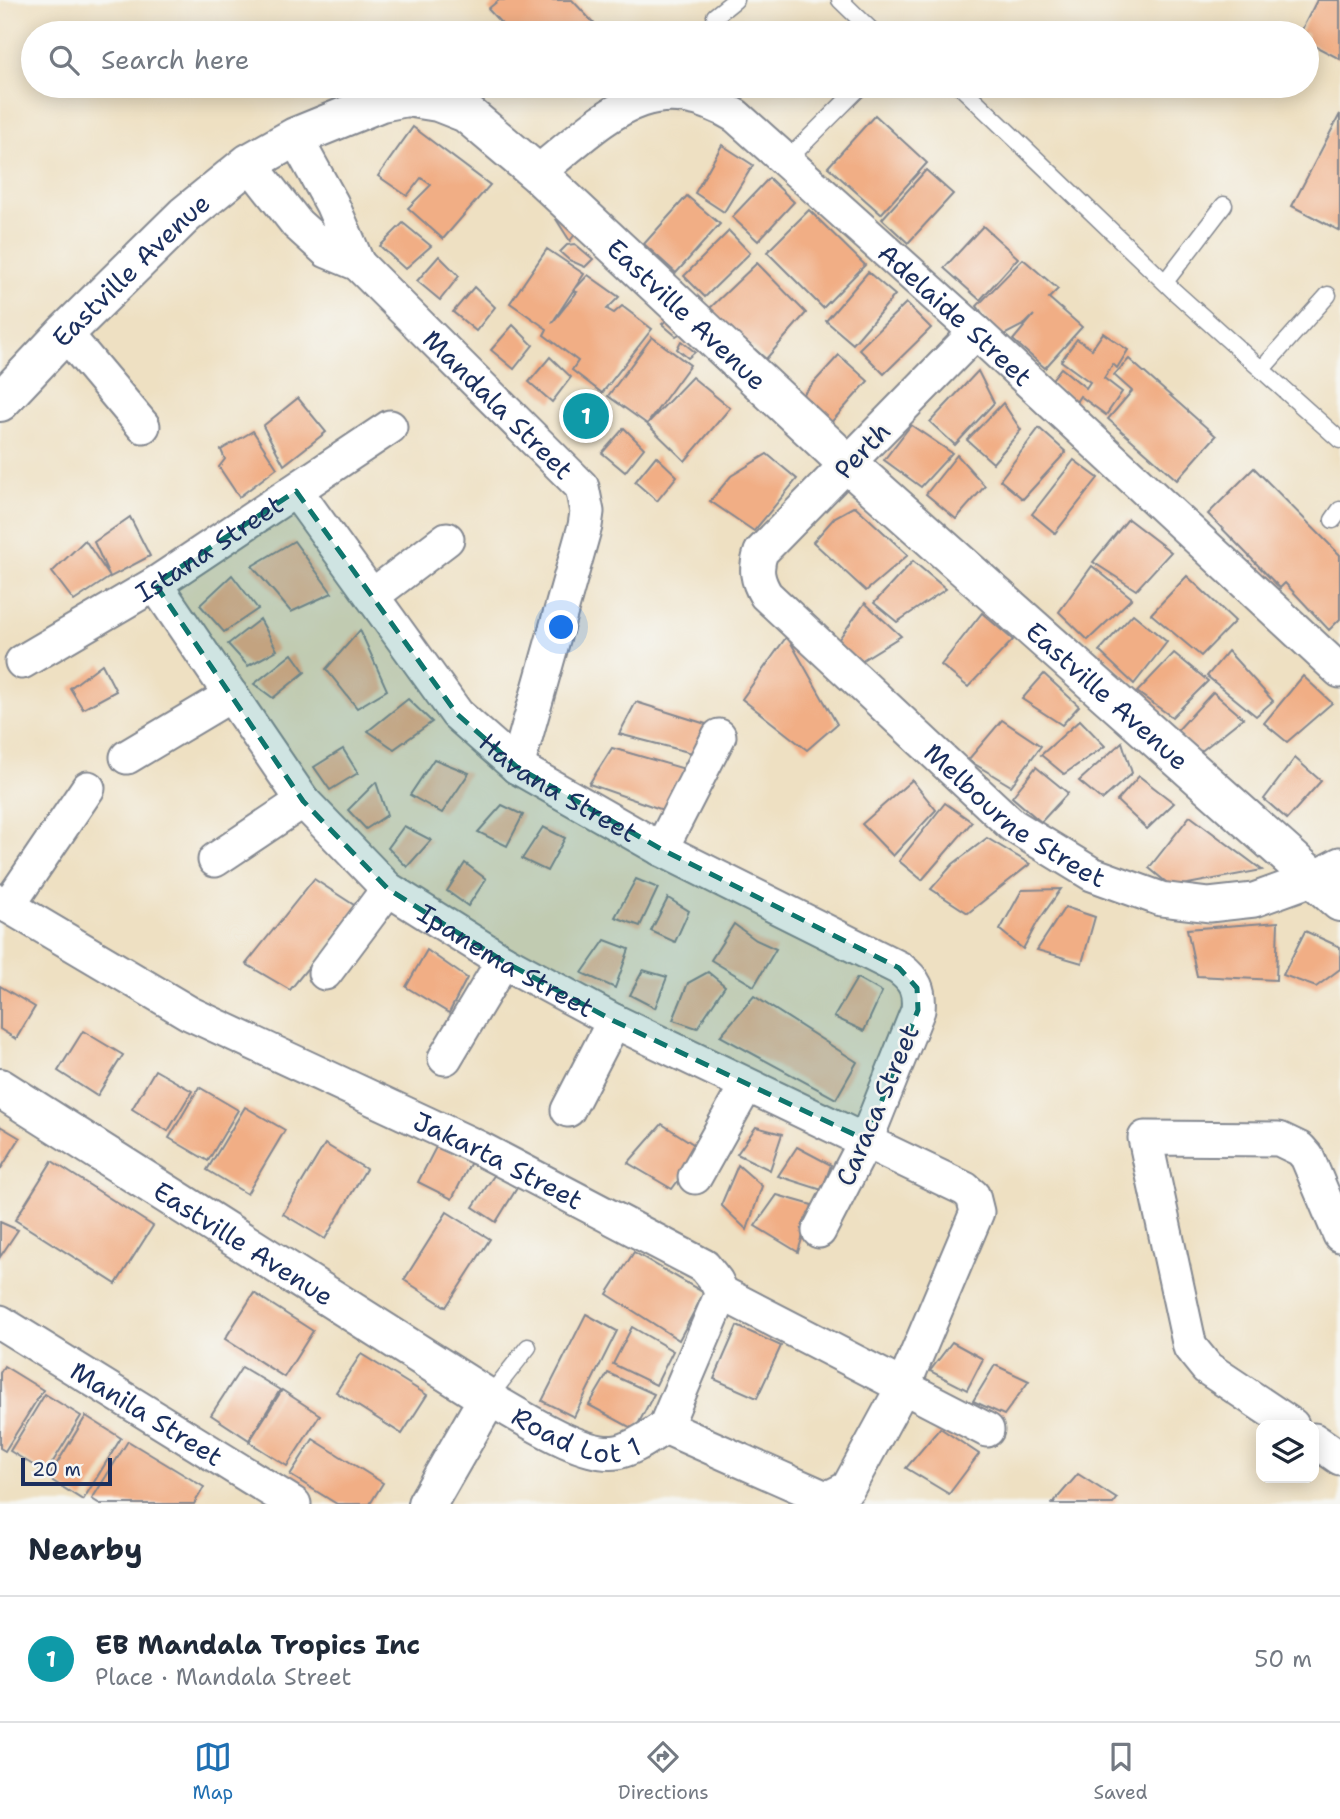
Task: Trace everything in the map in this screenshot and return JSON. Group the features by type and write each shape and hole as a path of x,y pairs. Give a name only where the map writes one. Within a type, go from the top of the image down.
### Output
{"street":[{"name":"Eastville Avenue","path":"5,385 65,333 185,215 249,163 295,137 380,102 402,98"},
{"name":"Eastville Avenue","path":"413,98 438,102 466,113 537,173 848,464 1331,882"},
{"name":"Adelaide Street","path":"537,173 620,108 648,98"},
{"name":"Adelaide Street","path":"697,98 736,116 976,332 1340,671"},
{"path":"295,137 332,204 358,264"},
{"path":"249,163 297,224 327,251 358,264"},
{"name":"Mandala Street","path":"358,264 582,487 587,512 585,526 516,766"},
{"name":"Perth","path":"757,572 761,552 976,332"},
{"path":"65,333 143,426"},
{"name":"Istana Street","path":"22,662 155,584 390,427"},
{"name":"Havana Street","path":"296,491 457,714 516,766 661,849 899,968 911,978"},
{"path":"372,596 447,539"},
{"name":"Melbourne Street","path":"757,572 759,583 766,595 1012,825 1092,874 1161,900 1209,905 1254,900 1331,882"},
{"name":"Ipanema Street","path":"155,584 303,801 388,889 503,961 614,1021 746,1086 866,1140 974,1196 977,1212 903,1387"},
{"path":"127,757 232,695"},
{"path":"661,849 719,736"},
{"path":"4,903 88,788"},
{"path":"215,860 303,801"},
{"path":"326,973 388,889"},
{"name":"Jakarta Street","path":"4,903 189,1013 479,1148 704,1266 722,1293 987,1430"},
{"path":"445,1058 503,961"},
{"name":"Caraca Street","path":"819,1231 866,1140 918,1010 918,988 911,978"},
{"path":"568,1110 614,1021"},
{"path":"695,1177 746,1086"},
{"name":"Eastville Avenue","path":"0,1088 488,1398"},
{"path":"1285,1420 1207,1368 1190,1347 1145,1138 1279,1139 1291,1143 1307,1157 1340,1235"},
{"path":"722,1293 665,1427 821,1496 830,1497 848,1488 903,1387"},
{"name":"Manila Street","path":"0,1322 294,1504"},
{"path":"427,1504 488,1398"},
{"name":"Road Lot 1","path":"488,1398 577,1446 607,1453 630,1448 665,1427"},
{"path":"1319,1443 1340,1458"}],"lane":[{"path":"715,16 736,0"},
{"path":"840,0 862,21"},
{"path":"786,161 848,98"},
{"path":"973,98 1165,282 1340,440"},
{"path":"1165,282 1224,205"},
{"path":"1262,369 1328,295"},
{"path":"488,1398 528,1347"}],"highlighted area":[{"path":"296,491 457,714 517,767 661,849 899,968 917,988 918,1010 866,1140 614,1021 503,961 388,889 303,801 155,584"}],"building":[{"path":"499,0 572,0 592,21 499,21 488,9"},
{"path":"1317,0 1340,0 1340,59 1319,48 1319,21 1306,21"},
{"path":"1340,114 1340,231 1292,206"},
{"path":"875,115 927,163 881,214 828,167"},
{"path":"413,127 490,185 443,239 408,208 431,185 421,178 407,196 378,176"},
{"path":"722,145 753,165 724,212 695,193"},
{"path":"926,170 953,194 908,243 882,219"},
{"path":"769,178 794,202 758,241 732,217"},
{"path":"687,196 720,224 676,273 644,244"},
{"path":"809,210 865,265 823,308 767,252"},
{"path":"557,215 578,230 570,241 556,219"},
{"path":"403,223 431,246 405,269 380,246"},
{"path":"983,226 1018,258 980,300 944,268"},
{"path":"729,231 750,253 705,297 684,276"},
{"path":"575,244 593,259 585,267 569,260 560,252 567,245"},
{"path":"547,249 584,274 552,323 577,292 573,291 588,275 619,297 607,309 614,313 622,306 652,329 602,393 572,370 578,361 544,335 547,329 510,303"},
{"path":"439,256 459,276 440,300 417,281"},
{"path":"1023,259 1058,289 1049,298 1082,327 1045,368 1013,340 1034,315 1025,324 1000,337 977,306"},
{"path":"757,263 806,313 766,359 709,309"},
{"path":"868,272 895,295 853,344 826,321"},
{"path":"474,287 495,307 476,331 453,312"},
{"path":"906,303 931,328 884,374 859,349"},
{"path":"671,317 686,330 676,336 662,324"},
{"path":"513,325 533,345 514,369 491,350"},
{"path":"1103,333 1128,350 1117,368 1113,364 1104,378 1122,392 1106,415 1080,396 1076,402 1050,382 1061,368 1086,388 1090,382 1061,361 1077,339 1092,349"},
{"path":"652,337 690,365 647,424 608,396"},
{"path":"681,341 695,352 688,358 677,349"},
{"path":"839,355 868,381 827,427 798,400"},
{"path":"550,357 571,377 552,402 529,382"},
{"path":"1129,359 1216,436 1177,480 1108,419 1132,391 1114,375"},
{"path":"978,371 994,403 955,445 930,422"},
{"path":"692,377 730,408 685,461 647,424"},
{"path":"586,393 607,413 588,438 565,419"},
{"path":"298,398 326,432 284,465 263,426"},
{"path":"1003,403 1021,430 993,463 967,440"},
{"path":"911,425 952,453 921,487 884,460"},
{"path":"624,428 644,448 625,472 602,453"},
{"path":"1039,428 1066,452 1023,499 1000,480"},
{"path":"253,431 277,468 239,497 219,467 225,459 221,450"},
{"path":"767,454 797,479 754,531 710,501 731,476"},
{"path":"957,455 985,486 956,519 926,494"},
{"path":"656,456 677,476 657,501 635,482"},
{"path":"1074,460 1098,478 1055,533 1032,514"},
{"path":"1254,468 1340,555 1340,619 1329,630 1285,583 1280,588 1208,514"},
{"path":"855,506 908,555 866,591 813,542 835,517"},
{"path":"130,517 150,556 110,577 94,542"},
{"path":"1128,519 1171,552 1136,590 1093,562"},
{"path":"85,540 110,577 74,601 52,572"},
{"path":"294,541 332,593 291,612 252,566"},
{"path":"913,561 946,589 897,622 874,603"},
{"path":"1092,566 1132,598 1088,640 1059,612"},
{"path":"232,575 258,609 224,632 200,605"},
{"path":"1187,576 1235,621 1201,656 1151,614"},
{"path":"865,603 901,636 859,662 836,643"},
{"path":"982,613 1013,640 968,687 941,665"},
{"path":"1133,614 1167,642 1134,684 1099,651"},
{"path":"260,619 277,650 248,666 228,644"},
{"path":"360,630 387,690 357,708 326,669"},
{"path":"787,636 837,724 807,750 742,699"},
{"path":"1228,651 1273,701 1256,716 1207,676"},
{"path":"1174,653 1208,681 1172,717 1137,692"},
{"path":"292,654 305,672 273,698 254,684"},
{"path":"102,664 116,691 83,709 70,688"},
{"path":"1044,674 1079,706 1062,725 1022,699"},
{"path":"1303,676 1332,703 1287,742 1264,723"},
{"path":"1213,692 1243,718 1199,753 1176,732"},
{"path":"408,699 432,722 394,749 368,731"},
{"path":"636,702 712,726 700,755 619,734"},
{"path":"1002,720 1041,746 1011,786 968,760"},
{"path":"1080,720 1105,746 1064,774 1041,755"},
{"path":"1122,742 1132,773 1102,800 1079,781"},
{"path":"612,748 685,769 663,810 589,784"},
{"path":"343,749 358,773 330,790 314,767"},
{"path":"1295,758 1321,781 1287,819 1264,799"},
{"path":"434,759 469,773 442,813 410,795"},
{"path":"1036,767 1068,793 1041,822 1012,797"},
{"path":"1139,776 1174,803 1147,829 1117,801"},
{"path":"912,780 936,810 893,856 862,824"},
{"path":"376,782 387,815 366,829 348,810"},
{"path":"945,803 972,822 922,880 899,861"},
{"path":"502,805 523,815 507,846 478,832"},
{"path":"1190,816 1262,870 1172,887 1149,868"},
{"path":"404,826 431,840 407,867 388,848"},
{"path":"543,827 565,838 547,871 522,859"},
{"path":"987,838 1030,864 968,913 931,889 953,864"},
{"path":"465,863 486,879 468,906 447,891"},
{"path":"314,879 357,907 290,990 246,964"},
{"path":"636,879 658,888 640,926 615,917"},
{"path":"1061,889 1023,949 1000,930 1022,890"},
{"path":"668,898 689,911 675,942 651,931"},
{"path":"1065,907 1095,917 1082,963 1037,950"},
{"path":"1278,922 1276,980 1197,976 1187,929"},
{"path":"734,924 756,940 776,949 754,986 711,960"},
{"path":"1305,931 1340,947 1340,969 1316,987 1283,975"},
{"path":"605,940 629,949 615,988 582,973"},
{"path":"427,950 467,978 449,1013 406,987"},
{"path":"643,970 667,977 655,1008 630,995"},
{"path":"708,972 725,986 697,1028 673,1020 688,983"},
{"path":"857,978 882,992 864,1031 834,1017"},
{"path":"0,986 35,1007 16,1039 0,1029"},
{"path":"754,996 857,1062 836,1099 720,1036"},
{"path":"83,1031 123,1055 97,1096 58,1071"},
{"path":"155,1070 192,1091 168,1131 132,1109"},
{"path":"199,1087 238,1110 208,1161 169,1138"},
{"path":"245,1107 285,1130 247,1194 207,1170"},
{"path":"662,1124 701,1149 672,1189 628,1163"},
{"path":"0,1126 20,1138 0,1170"},
{"path":"756,1127 782,1134 770,1170 737,1154"},
{"path":"325,1144 366,1169 325,1239 283,1214"},
{"path":"437,1145 471,1162 452,1199 418,1182"},
{"path":"797,1147 831,1165 822,1190 778,1176"},
{"path":"52,1161 153,1226 116,1284 15,1220"},
{"path":"738,1165 762,1186 747,1230 721,1205"},
{"path":"495,1174 517,1188 496,1222 473,1207"},
{"path":"777,1195 812,1205 798,1252 755,1226"},
{"path":"447,1212 490,1239 446,1307 404,1280"},
{"path":"0,1222 18,1230 0,1257"},
{"path":"634,1252 704,1293 679,1340 607,1294"},
{"path":"254,1293 313,1331 284,1377 225,1339"},
{"path":"586,1314 617,1331 574,1417 542,1401"},
{"path":"737,1326 781,1346 757,1398 714,1379"},
{"path":"632,1327 673,1351 656,1385 613,1364"},
{"path":"952,1342 983,1359 967,1390 930,1371"},
{"path":"361,1354 427,1395 402,1434 336,1392"},
{"path":"995,1365 1029,1381 1004,1415 973,1401"},
{"path":"4,1366 43,1390 5,1451 0,1448 0,1373"},
{"path":"242,1367 280,1390 249,1440 211,1415"},
{"path":"608,1373 654,1394 635,1430 589,1405"},
{"path":"282,1390 320,1415 287,1466 249,1442"},
{"path":"45,1394 81,1416 46,1473 10,1451"},
{"path":"86,1416 121,1438 83,1500 48,1478"},
{"path":"940,1428 979,1454 949,1494 906,1468"},
{"path":"313,1439 383,1483 370,1504 337,1504 290,1475"},
{"path":"128,1441 204,1487 194,1504 100,1504 92,1499"},
{"path":"1078,1474 1117,1499 1113,1504 1052,1504"}],"place":[{"name":"EB Mandala Tropics Inc","path":"586,416"}]}
